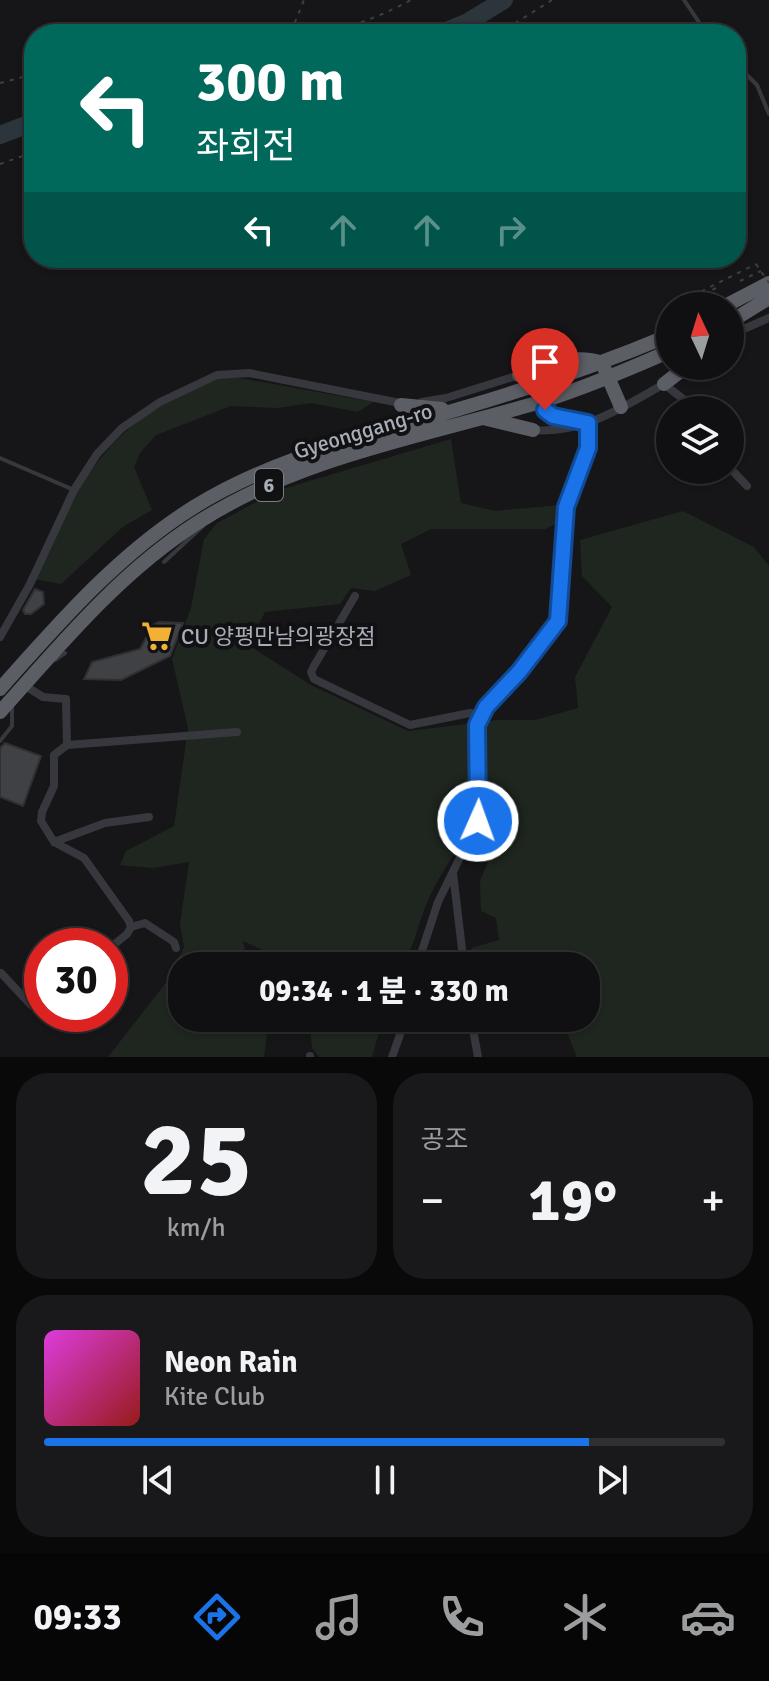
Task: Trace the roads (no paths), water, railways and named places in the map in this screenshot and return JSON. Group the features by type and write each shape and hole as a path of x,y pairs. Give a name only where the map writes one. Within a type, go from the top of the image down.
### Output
{"highway":[{"path":"744,293 766,279"},
{"path":"744,313 769,298"},
{"name":"Gyeonggang-ro","path":"0,712 6,694 61,621 112,571 192,508 248,477 287,461 378,431 458,410 602,363 656,341"},
{"path":"519,376 539,367 587,357 602,363 621,407"},
{"name":"Gyeonggang-ro","path":"6,694 24,685 67,635 118,585 171,541 254,491 314,467 608,378 656,357"},
{"path":"664,384 669,380"},
{"path":"401,405 458,410"},
{"path":"483,417 533,430"}],"street":[{"path":"744,329 769,318"},
{"path":"0,637 30,584 74,490 97,454 122,428 172,395 217,375 249,373 401,405 446,398 519,376"},
{"path":"533,430 570,430 664,384 679,396"},
{"path":"545,410 553,416 588,423"},
{"path":"422,952 438,902 478,821 477,725 481,715 558,621 566,507 588,448 588,423"},
{"path":"744,483 747,486"},
{"path":"355,596 311,672 314,679 410,725 470,713 481,715"},
{"path":"24,685 43,697 66,699 67,745"},
{"path":"131,927 84,858 54,842 41,821 54,786 54,755 67,745 237,732"},
{"path":"54,842 105,823 149,817"},
{"path":"453,873 462,952"},
{"path":"128,932 131,927 145,923 174,942 176,948"},
{"path":"1,973 24,998"},
{"path":"392,1057 401,1032"},
{"path":"474,1032 478,1057"}],"lane":[{"path":"684,0 700,24"},
{"path":"746,74 757,85 769,114"},
{"path":"0,458 74,490"},
{"path":"164,562 227,506"},
{"path":"39,670 65,653"},
{"path":"0,741 12,726 6,694"}],"waterway":[{"path":"463,24 504,0"},
{"path":"0,135 24,126"}],"place":[{"name":"CU 양평만남의광장점","path":"157,636"}]}
